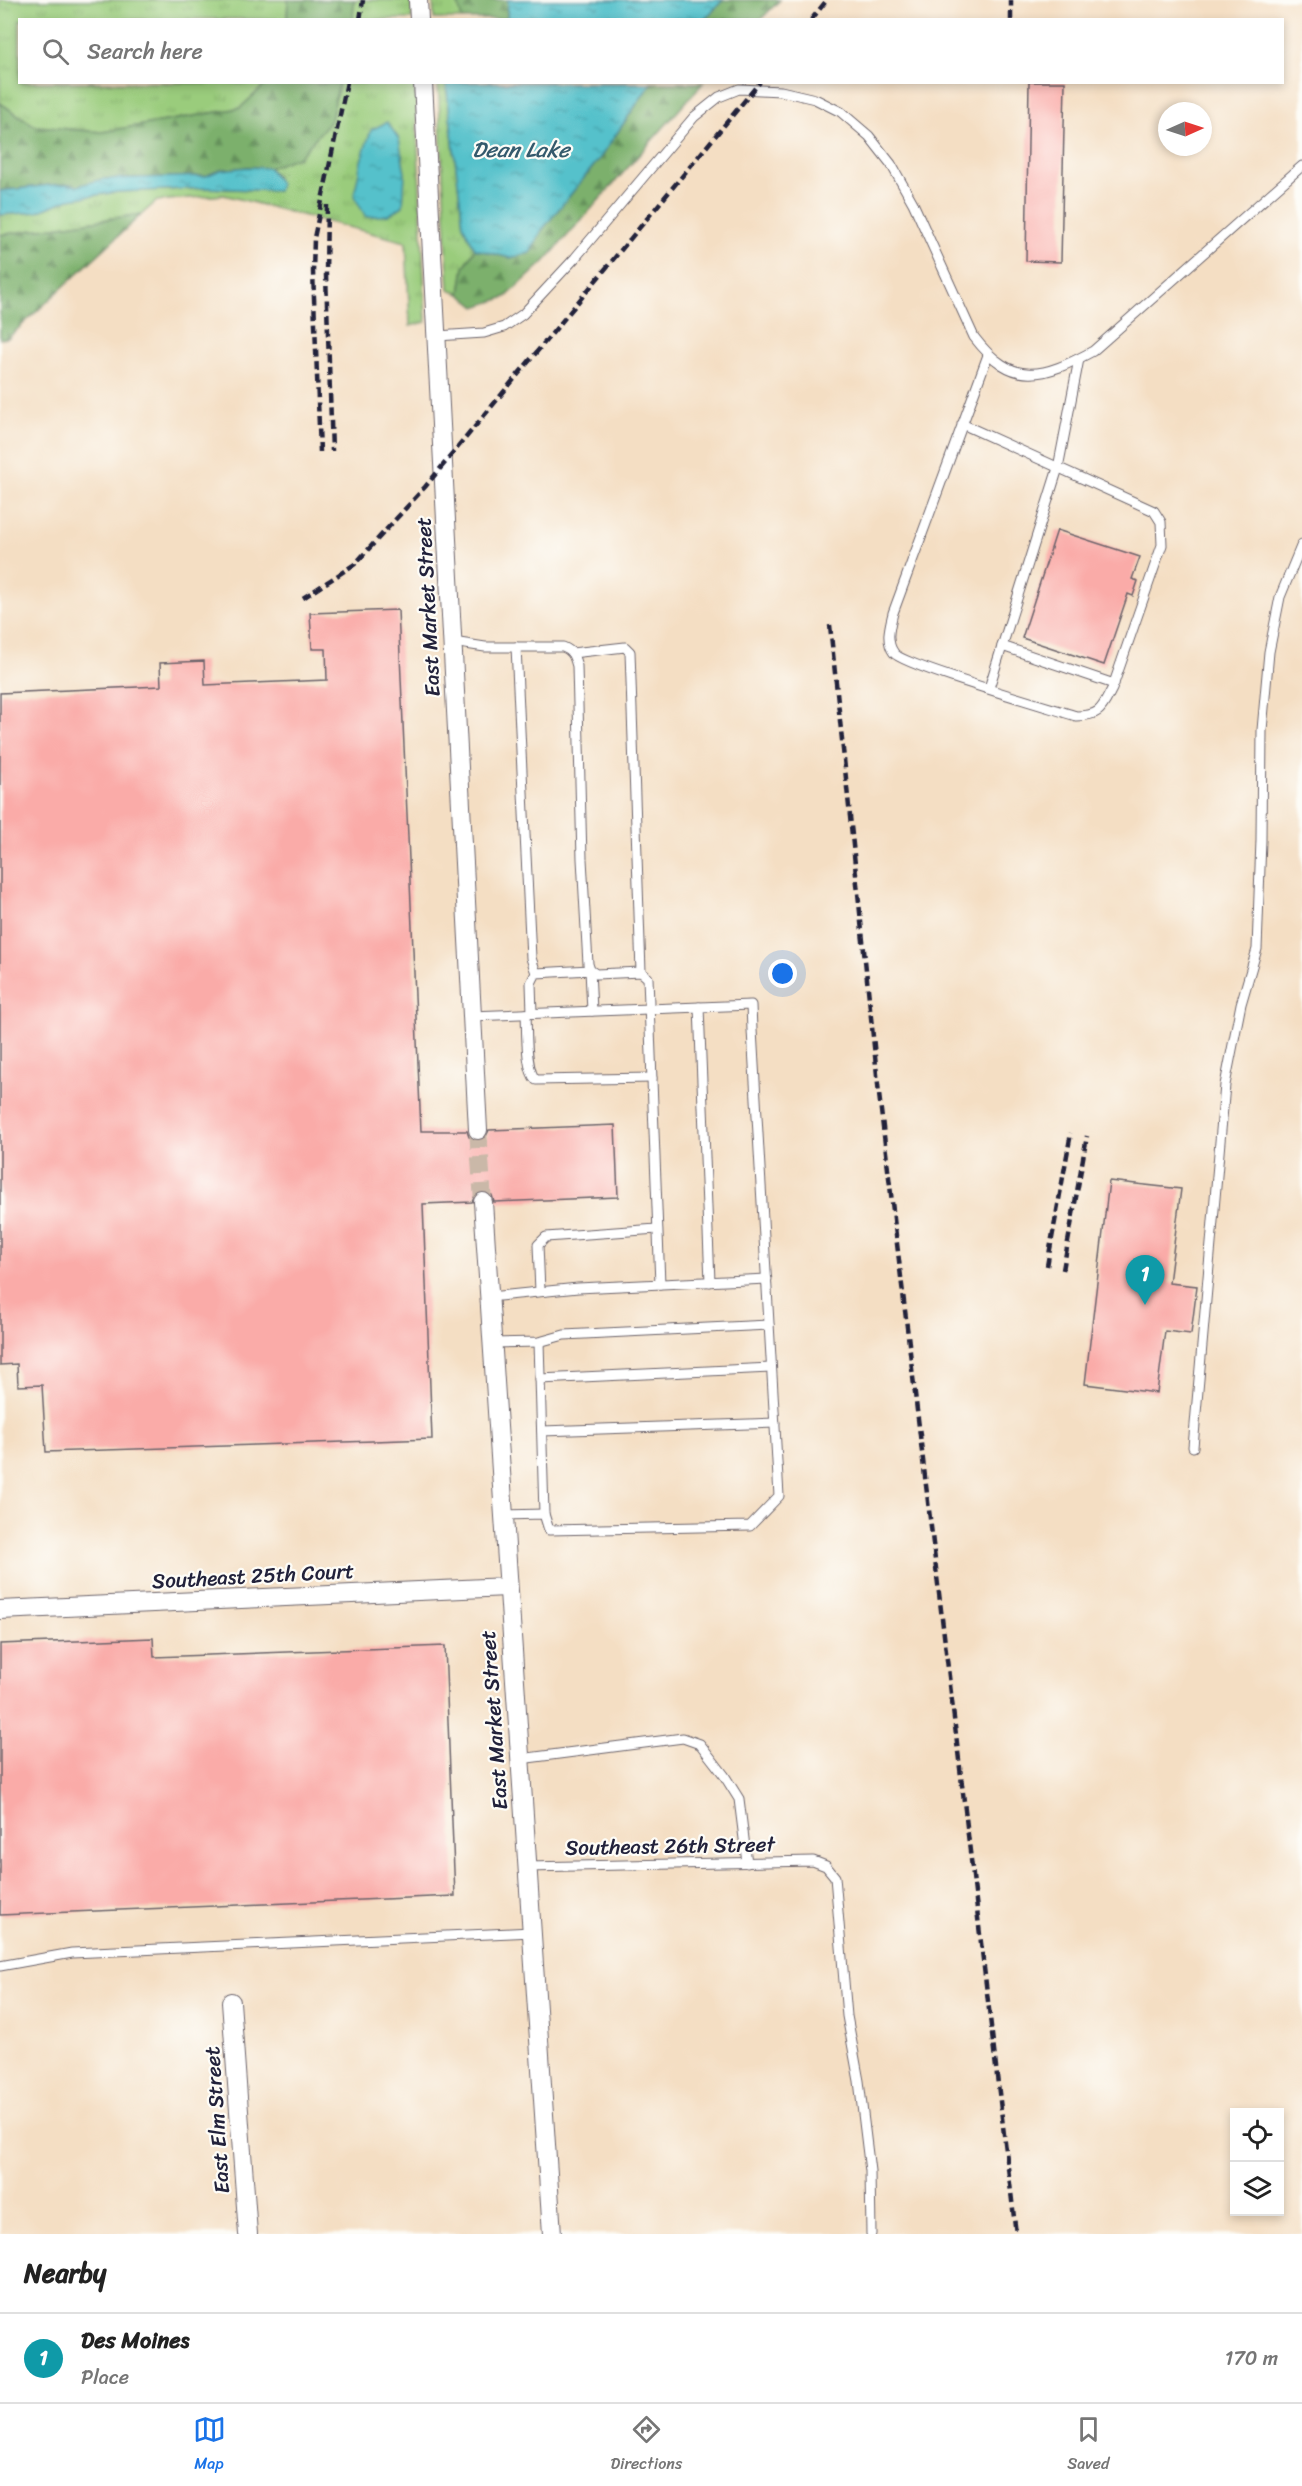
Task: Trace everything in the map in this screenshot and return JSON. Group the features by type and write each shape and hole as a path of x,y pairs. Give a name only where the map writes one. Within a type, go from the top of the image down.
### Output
{"street":[{"path":"418,0 419,18"},
{"name":"East Market Street","path":"423,84 478,1130"},
{"name":"East Market Street","path":"483,1202 502,1515 552,2234"},
{"name":"Southeast 25th Court","path":"0,1610 507,1587"},
{"name":"East Elm Street","path":"231,2002 248,2234"}],"lane":[{"path":"437,336 484,333 504,327 523,314 575,258 694,117 719,97 739,89 781,91 815,99 841,112 869,136 891,164 913,202 974,337 988,355 1022,374 1057,370 1093,351 1302,166"},
{"path":"962,424 1154,512 1161,522 1161,544 1114,684 1101,710 1089,716 1076,716 895,655 890,645 889,631 893,613 962,424 988,355"},
{"path":"989,688 1058,468 1079,359"},
{"path":"1193,1447 1225,1085 1241,1004 1257,949 1262,730 1269,652 1281,597 1302,544"},
{"path":"453,642 485,647 562,647 572,653 625,647 630,652 641,972"},
{"path":"1002,645 1114,684"},
{"path":"516,647 531,958 536,973 531,983 529,1014 531,1076 536,1080 652,1078"},
{"path":"572,653 577,666 582,859 592,1011"},
{"path":"536,973 590,970 603,975 641,972 648,978 660,1284"},
{"path":"471,1016 751,1005 779,1496 750,1526 549,1530 544,1514 539,1342"},
{"path":"699,1007 710,1282"},
{"path":"540,1291 538,1245 546,1237 657,1229"},
{"path":"489,1297 540,1291 766,1279"},
{"path":"492,1343 539,1342 564,1335 769,1325"},
{"path":"540,1378 771,1368"},
{"path":"542,1431 775,1424"},
{"path":"502,1515 544,1514"},
{"path":"520,1759 683,1738 700,1744 739,1799 747,1863"},
{"name":"Southeast 26th Street","path":"527,1868 813,1861 826,1866 835,1877 847,2016 859,2081 870,2171 871,2234"},
{"path":"0,1966 72,1953 532,1932"}],"green space":[{"path":"0,0 288,0 287,18 18,18 18,84 266,84 240,108 102,132 35,126 0,103"},
{"path":"288,0 354,0 353,18 287,18"},
{"path":"354,0 411,0 412,18 353,18"},
{"path":"433,0 457,0 462,18 434,18"},
{"path":"457,0 508,0 507,18 462,18"},
{"path":"723,0 780,0 762,18 707,18"},
{"path":"266,84 339,84 331,120 300,156 269,168 248,167 220,170 206,176 103,179 77,187 70,184 50,185 0,191 0,103 35,126 102,132 240,108"},
{"path":"339,84 415,84 426,322 410,326 406,242 224,195 157,201 142,214 0,235 0,215 37,212 69,199 118,192 208,188 278,191 277,177 269,168 300,155 331,120"},
{"path":"438,84 446,84 463,225 475,249 464,267 460,294 449,290"},
{"path":"650,84 702,84 544,262 506,297 476,307 460,294 464,267 475,249 510,258 530,253 542,230 600,158"},
{"path":"142,214 8,338 0,339 0,235"}],"water":[{"path":"508,0 723,0 706,18 507,18"},
{"name":"Dean Lake","path":"446,84 650,84 600,158 542,230 530,253 510,258 475,249 463,225"},
{"path":"387,122 399,139 405,173 403,206 389,215 366,217 354,196 361,161 371,130"},
{"path":"248,167 269,168 280,183 278,191 208,188 118,192 69,199 37,212 0,215 0,191 50,185 77,186 103,179 206,176 220,170"}],"building":[{"path":"1029,84 1065,84 1061,262 1026,261"},
{"path":"1057,530 1140,557 1132,579 1138,581 1133,596 1128,594 1104,665 1022,638"},
{"path":"398,610 421,1131 467,1131 469,1137 478,1141 485,1139 489,1130 615,1125 618,1197 494,1202 492,1195 483,1191 476,1193 472,1202 423,1204 432,1439 46,1452 42,1385 18,1386 17,1364 0,1365 0,693 161,686 160,663 204,661 205,685 327,680 326,649 312,649 310,613"},
{"path":"1109,1181 1181,1189 1169,1283 1197,1286 1191,1334 1165,1331 1157,1393 1085,1384"},
{"path":"153,1638 154,1657 445,1646 455,1896 0,1915 0,1644"}],"tunnel":[{"path":"478,1130 483,1202"}],"railway":[{"path":"360,18 363,0"},
{"path":"813,18 827,0"},
{"path":"1011,0 1011,18"},
{"path":"320,452 313,272 314,238 347,84"},
{"path":"303,598 355,564 425,487 758,84"},
{"path":"327,205 326,275 332,451"},
{"path":"830,625 879,1094 1016,2234"},
{"path":"1047,1266 1071,1133"},
{"path":"1063,1270 1087,1136"}],"place":[{"name":"Des Moines","path":"1145,1305"}]}
